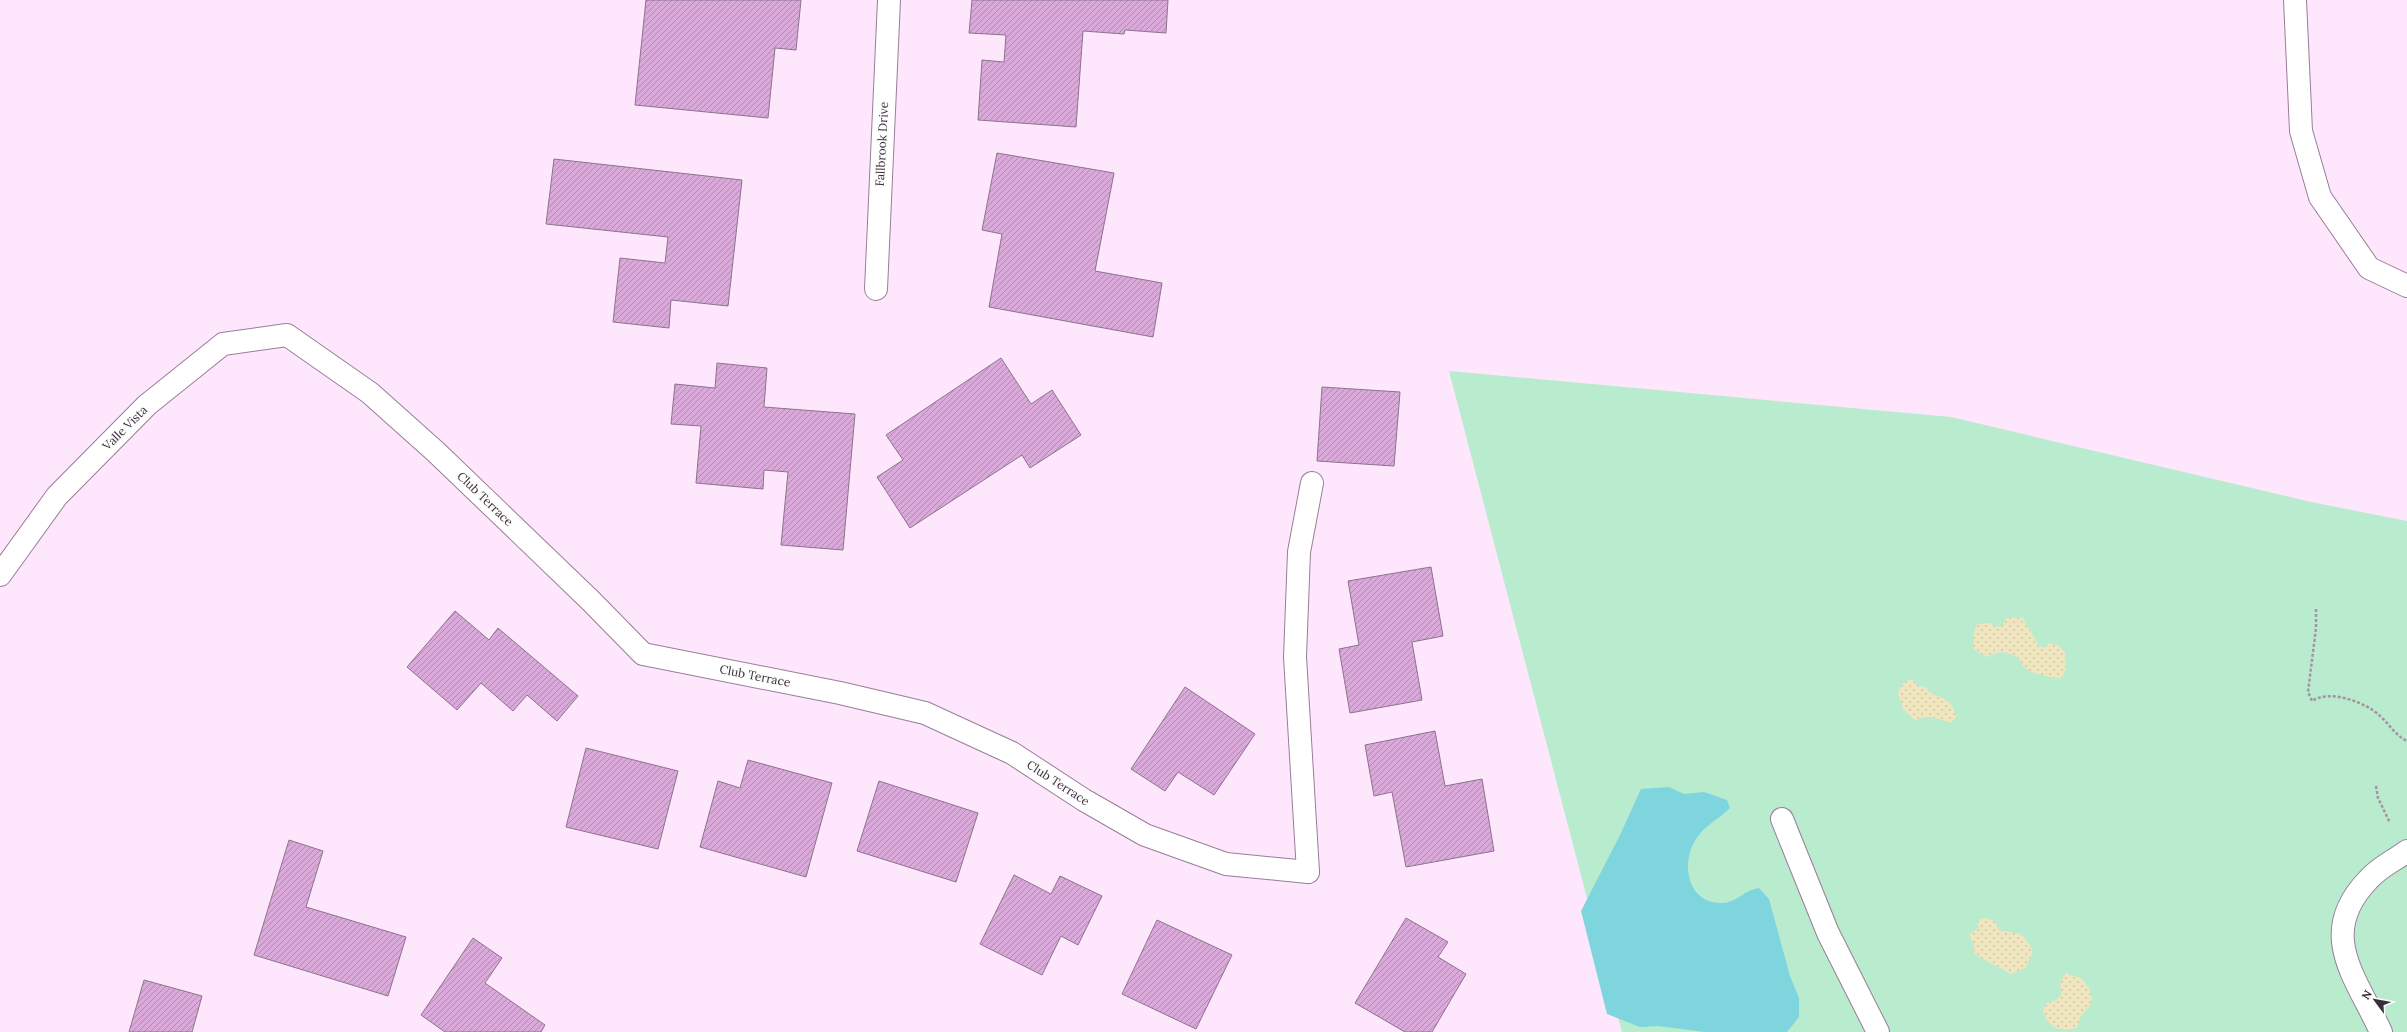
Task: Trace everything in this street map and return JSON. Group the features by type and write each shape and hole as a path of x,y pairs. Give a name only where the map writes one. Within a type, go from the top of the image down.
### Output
{"street":[{"name":"Fallbrook Drive","path":"876,289 889,0"},
{"path":"2295,0 2302,131 2320,197 2369,268 2407,286"},
{"name":"Valle Vista","path":"0,575 57,496 147,405 223,344 287,335"},
{"name":"Club Terrace","path":"287,335 370,393 436,452 590,600 643,654 840,693 925,712 1012,754 1084,800 1145,835 1226,864 1308,872 1295,657 1299,552 1312,483"},
{"path":"1782,819 1828,933 1878,1032"},
{"path":"2381,1032 2342,945 2343,923 2355,895 2368,879 2385,864 2406,852"}],"path":[{"path":"2316,609 2316,628 2308,692 2312,701 2319,696 2351,699 2379,714 2399,737 2407,741"},
{"path":"2376,786 2378,798 2406,852"}],"green space":[{"path":"1449,371 1951,417 2311,502 2407,521 2407,1032 1622,1032"}],"sand":[{"path":"2023,617 2038,646 2045,648 2049,643 2057,645 2065,652 2066,669 2061,679 2030,671 2025,668 2019,658 2010,654 1999,652 1987,657 1973,649 1974,631 1977,624 1989,623 1997,627 2003,625 2006,618"},
{"path":"1908,680 1914,680 1916,685 1927,688 1928,691 1946,700 1952,706 1956,717 1951,723 1929,717 1920,718 1916,721 1903,709 1898,693 1902,685"},
{"path":"1985,918 1995,921 1999,930 2020,934 2026,939 2033,951 2026,968 2011,974 1974,954 1974,945 1969,935 1979,927 1977,924 1980,919"},
{"path":"2066,973 2081,978 2089,988 2092,999 2090,1006 2080,1017 2077,1028 2059,1029 2051,1025 2045,1017 2043,1011 2046,1003 2055,1001 2061,995 2060,982"}],"water":[{"path":"1669,787 1684,794 1704,792 1727,800 1730,808 1703,830 1691,848 1688,869 1690,879 1700,896 1709,901 1726,903 1749,891 1759,888 1769,899 1790,976 1799,998 1799,1017 1787,1032 1705,1032 1658,1026 1640,1027 1607,1014 1581,911 1620,835 1641,789"}],"building":[{"path":"646,0 801,0 796,50 775,48 768,118 635,105"},
{"path":"972,0 1168,0 1166,33 1125,30 1124,34 1083,31 1076,127 978,120 982,60 1004,62 1006,35 969,33"},
{"path":"997,153 1114,173 1095,271 1162,283 1153,337 989,307 1002,234 982,230"},
{"path":"554,159 742,180 728,306 671,300 669,328 613,322 620,258 665,263 668,237 546,224"},
{"path":"1001,358 1031,404 1052,390 1081,435 1030,468 1022,455 910,528 877,477 903,460 886,435"},
{"path":"717,363 767,368 764,407 855,414 843,550 781,545 788,472 764,470 763,489 696,483 701,426 671,424 675,384 715,388"},
{"path":"1322,387 1400,392 1394,466 1317,461"},
{"path":"1431,567 1443,636 1412,642 1422,700 1350,713 1339,649 1359,645 1348,581"},
{"path":"455,611 489,640 498,628 578,696 557,721 527,695 513,711 481,683 457,710 407,667"},
{"path":"1185,687 1255,734 1214,795 1178,772 1165,791 1131,769"},
{"path":"1435,731 1445,786 1482,779 1494,851 1406,867 1392,792 1374,796 1365,745"},
{"path":"586,748 678,771 658,849 566,827"},
{"path":"748,760 832,783 806,877 700,847 718,781 740,788"},
{"path":"879,781 978,813 956,882 857,851"},
{"path":"289,840 323,851 306,907 406,937 388,996 254,955"},
{"path":"1014,875 1051,894 1060,876 1102,896 1078,945 1061,936 1042,975 980,944"},
{"path":"1406,918 1448,942 1438,957 1466,974 1432,1032 1405,1032 1355,1003"},
{"path":"1157,920 1232,955 1196,1029 1122,994"},
{"path":"473,938 502,958 485,983 545,1025 541,1032 445,1032 421,1015"},
{"path":"144,980 202,996 192,1032 129,1032"}]}
